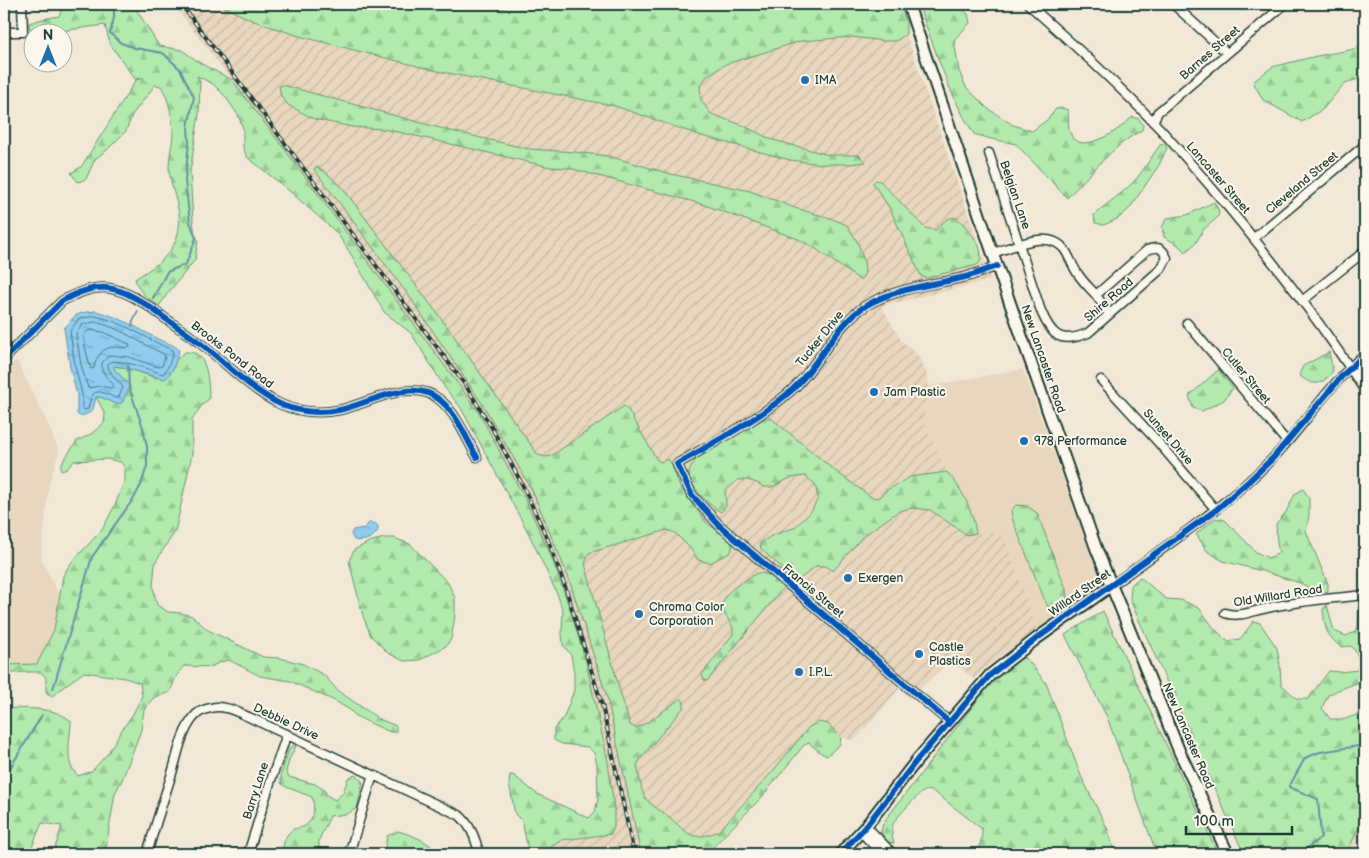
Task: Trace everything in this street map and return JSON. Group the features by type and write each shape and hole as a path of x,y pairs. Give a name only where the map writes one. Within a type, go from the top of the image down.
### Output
{"main road":[{"name":"New Lancaster Road","path":"908,4 1096,548 1180,753 1228,854"},
{"name":"Willard Street","path":"840,854 863,829 949,722 990,675 1010,657 1112,585"}],"street":[{"path":"4,32 23,32 22,4"},
{"name":"Lancaster Street","path":"1028,4 1105,74 1153,122 1254,238 1350,367 1365,391"},
{"path":"1173,4 1228,53"},
{"name":"Barnes Street","path":"1153,122 1158,112 1284,4"},
{"name":"Cleveland Street","path":"1254,238 1365,145"},
{"name":"Belgian Lane","path":"989,153 1020,245"},
{"path":"993,254 1036,240 1047,239 1057,243 1065,250 1078,274 1109,314"},
{"name":"Shire Road","path":"1020,245 1040,311 1056,335 1066,339 1075,338 1088,332 1161,269 1167,258 1164,251 1154,247 1147,250 1096,295"},
{"path":"1302,301 1365,251"},
{"name":"Tucker Drive","path":"677,464 754,419 791,390 813,366 841,328 865,306 892,293 970,275 997,266"},
{"name":"Brooks Pond Road","path":"4,359 48,314 73,295 96,288 119,290 154,310 205,347 264,395 278,403 323,412 340,410 404,391 428,393 438,398 453,415 477,457"},
{"name":"Cutler Street","path":"1187,323 1287,442"},
{"name":"Willard Street","path":"1112,585 1216,510 1249,482 1287,442 1350,367 1365,354"},
{"name":"Sunset Drive","path":"1101,380 1157,441 1216,510"},
{"name":"Francis Street","path":"677,464 692,495 719,524 949,722"},
{"name":"Old Willard Road","path":"1225,613 1231,615 1245,614 1273,606 1365,595"},
{"name":"Debbie Drive","path":"147,854 183,738 194,717 204,710 218,707 251,718 287,734 459,815 472,830 479,854"},
{"name":"Barry Lane","path":"248,854 287,734"},
{"path":"349,854 373,775"},
{"path":"863,829 882,854"},
{"path":"863,829 893,854"}],"shaded area":[{"path":"173,4 221,4 254,21 299,36 437,71 615,106 701,135 700,86 708,75 726,64 801,41 852,37 896,41 906,34 991,280 881,306 901,340 917,354 926,371 929,386 924,410 924,423 947,472 957,483 974,522 976,533 998,532 1007,545 1037,629 989,665 974,679 951,661 909,698 900,688 857,738 851,740 841,737 828,724 819,722 809,727 773,771 719,831 699,837 699,854 545,854 553,845 562,840 611,834 614,827 614,808 608,763 586,662 551,556 526,501 478,411 295,163"},
{"path":"17,361 59,451 49,484 41,558 59,595 54,630 37,664 4,665 4,365"},
{"path":"1023,369 1101,582 1097,587 1037,629 1007,545 976,533 974,522 957,483 947,472 924,423 924,410 929,386"},
{"path":"1365,821 1365,854 1346,854 1360,825"}],"green space":[{"path":"65,4 133,4 159,46 182,50 200,63 232,80 478,411 526,501 551,556 570,609 586,662 608,762 614,808 614,827 611,834 562,840 544,852 545,854 529,854 522,821 515,814 509,783 510,775 513,775 537,794 589,818 595,812 598,799 597,764 594,753 588,747 562,744 554,740 554,729 564,717 574,690 571,655 563,645 563,612 558,596 529,534 461,408 445,388 411,333 384,312 337,233 247,157 243,148 243,128 238,115 225,96 213,84 197,76 200,82 199,114 190,172 193,221 198,240 195,260 159,306 144,295 135,279 169,253 176,240 179,223 178,208 169,171 173,134 168,103 161,86 155,85 132,115 126,131 95,159 86,179 78,182 71,173 81,167 136,80 143,78 135,79 110,44 105,25 72,30 72,22 32,22 59,16"},
{"path":"221,4 899,4 906,22 906,34 896,41 852,37 801,41 726,64 708,75 700,86 701,100 711,114 742,125 770,139 829,155 859,155 866,162 822,164 790,160 702,136 615,106 437,71 299,36 254,21"},
{"path":"918,4 957,4 968,14 970,23 954,40 959,71 966,87 987,108 1013,125 1032,131 1047,120 1056,109 1062,108 1068,110 1069,130 1073,139 1080,142 1091,142 1104,137 1122,126 1132,117 1139,119 1143,125 1142,130 1111,152 1067,198 1016,144 974,134 949,87"},
{"path":"1365,40 1365,77 1345,83 1323,109 1302,122 1263,100 1253,82 1272,67 1355,49"},
{"path":"283,85 451,131 529,149 608,156 671,174 750,191 847,225 858,243 864,261 865,273 860,280 813,247 798,239 702,204 569,168 550,167 403,133 382,129 352,127 314,119 288,105 281,96 279,86"},
{"path":"1165,144 1167,148 1159,165 1130,208 1119,218 1104,225 1095,223 1094,215 1132,183 1160,145"},
{"path":"317,167 342,187 449,329 538,455 551,456 624,406 627,408 657,460 661,462 668,459 680,487 693,505 707,523 725,536 733,545 731,552 710,563 698,560 690,548 675,533 667,530 589,553 585,564 630,725 636,728 648,722 681,698 684,702 684,707 637,765 641,788 646,799 685,831 695,836 702,836 719,831 773,771 809,727 819,722 828,724 841,737 840,744 827,756 809,743 804,745 761,798 706,854 641,854 607,697 568,576 532,490 483,405 409,296 314,169"},
{"path":"876,180 880,181 925,228 936,230 947,219 958,219 969,230 979,246 980,262 977,265 926,278 921,276 890,209 873,183"},
{"path":"1214,202 1219,211 1218,217 1204,229 1195,244 1185,252 1177,244 1164,237 1162,227 1167,218 1187,215"},
{"path":"185,352 194,353 202,360 207,373 209,399 202,405 192,420 192,454 175,532 155,563 153,587 157,605 168,612 192,616 208,630 263,657 280,658 303,664 324,675 338,691 379,719 396,726 396,732 390,732 370,723 356,716 335,701 290,681 260,676 229,660 211,667 184,666 176,677 170,692 153,698 144,710 141,730 122,780 115,793 105,854 53,854 62,826 42,823 29,854 4,854 4,708 48,711 64,716 71,721 70,761 78,776 92,771 108,753 142,696 140,683 125,678 84,672 51,697 46,692 46,678 41,672 4,674 4,665 37,664 54,630 63,576 70,564 102,530 125,480 125,468 121,462 107,459 74,461 67,469 61,471 61,464 77,441 91,434 104,423 105,414 96,397 115,403 122,402 130,386 115,370 114,366 127,368 156,378 173,369 176,360"},
{"path":"1329,352 1333,371 1325,380 1313,383 1299,375 1303,366"},
{"path":"1218,370 1233,388 1224,400 1202,411 1193,408 1189,396"},
{"path":"765,418 771,418 834,470 871,497 878,498 887,490 910,477 947,472 966,500 976,533 967,535 930,510 912,508 899,511 863,536 833,571 826,566 816,566 800,579 790,575 761,549 760,543 773,535 794,528 811,512 818,498 815,484 805,476 790,478 772,487 764,487 748,480 738,480 725,491 726,506 721,512 702,496 693,485 689,475 693,463 698,457"},
{"path":"1303,489 1309,498 1309,516 1306,531 1328,584 1328,591 1320,593 1300,583 1223,561 1207,551 1196,534 1216,518 1225,520 1256,552 1268,558 1279,553 1276,524 1286,512 1295,494"},
{"path":"1016,505 1027,506 1037,513 1066,589 1067,604 1054,612 1050,610 1045,601 1013,521 1011,511"},
{"path":"384,538 394,538 410,544 448,583 455,598 455,616 451,639 446,646 420,660 404,661 388,653 371,636 363,616 349,561 354,550 369,542"},
{"path":"757,573 772,577 783,588 707,681 704,680 702,675 733,634 732,627 723,608 723,602 731,590"},
{"path":"1140,577 1166,599 1181,600 1199,608 1214,628 1227,641 1240,639 1254,621 1260,623 1277,648 1281,684 1297,699 1308,699 1329,671 1358,670 1358,657 1351,646 1341,647 1329,634 1325,626 1323,609 1327,605 1334,631 1346,636 1355,632 1358,626 1359,607 1364,609 1365,680 1328,695 1322,708 1330,719 1345,719 1365,712 1365,821 1360,825 1346,854 1244,854 1130,600 1131,585"},
{"path":"1103,611 1218,854 1158,854 1107,717 1065,635"},
{"path":"1021,657 1027,659 1046,683 1081,776 1108,830 1115,854 974,854 981,842 982,829 932,791 925,791 920,794 898,817 892,826 894,843 887,842 881,832 883,823 992,681 1011,663"},
{"path":"294,745 296,746 289,760 286,772 289,777 315,784 335,800 343,793 348,778 355,775 363,782 357,808 347,814 330,816 319,840 319,854 294,854 283,849 287,835 292,830 308,824 312,817 313,808 312,797 286,787 281,783 281,774 289,749"},
{"path":"398,831 421,839 439,854 384,854 387,836"}],"water":[{"path":"95,311 120,319 179,350 173,370 165,379 114,366 115,370 130,386 122,403 115,404 96,397 92,410 88,414 80,416 77,414 77,395 70,367 64,328 77,315"},
{"path":"369,523 378,526 376,533 372,537 361,541 354,540 351,534 353,530 364,528"}],"waterway":[{"path":"114,4 114,18 110,33 121,43 135,48 163,53 180,69 194,97 188,127 189,142 185,181 190,222 196,238 186,264 167,272 153,298"},
{"path":"132,326 138,311"},
{"path":"53,689 92,557 134,498 141,485 147,466 147,447 143,428 129,387 128,365"},
{"path":"4,778 42,715"},
{"path":"1300,854 1321,837 1318,799 1289,787 1305,758 1320,752 1365,745"}],"railway":[{"path":"181,4 466,386 492,428 523,486 548,540 566,589 602,705 634,854"}],"cycle path":[{"path":"949,722 719,525 692,495 677,464 751,421 779,401 802,380 846,322 867,305 904,290 969,276 997,266"},
{"path":"4,359 62,301 84,291 108,288 123,292 143,303 200,343 257,390 276,402 291,408 315,412 331,411 404,391 429,393 440,400 451,412 477,457"},
{"path":"840,854 866,826 917,760 990,675 1036,639 1216,510 1273,458 1342,376 1365,354"}],"place":[{"name":"IMA","path":"805,80"},
{"name":"Jam Plastic","path":"874,392"},
{"name":"978 Performance","path":"1024,441"},
{"name":"Exergen","path":"848,578"},
{"name":"Chroma Color Corporation","path":"639,614"},
{"name":"Castle Plastics","path":"919,654"},
{"name":"I.P.L.","path":"799,672"}]}
